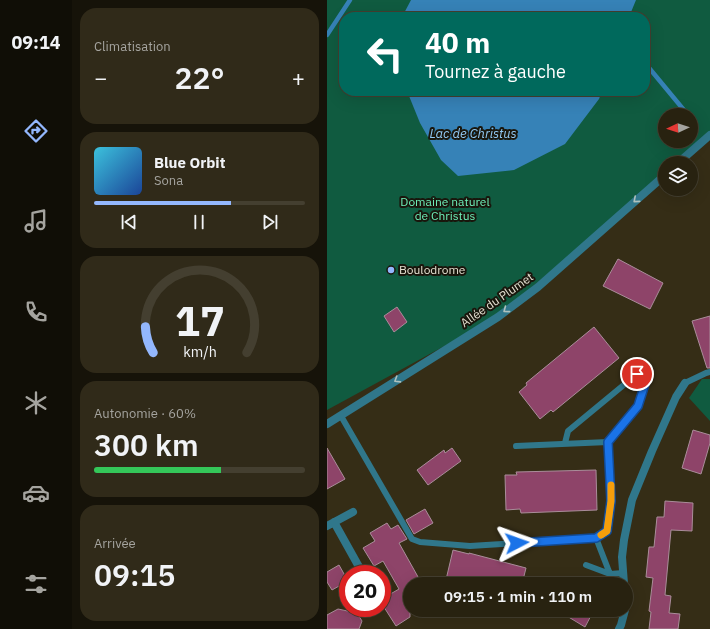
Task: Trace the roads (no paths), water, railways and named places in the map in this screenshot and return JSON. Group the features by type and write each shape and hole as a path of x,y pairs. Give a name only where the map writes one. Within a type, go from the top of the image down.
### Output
{"street":[{"path":"686,156 710,135"},
{"name":"Allée du Plumet","path":"327,424 494,319 521,300 658,181"},
{"path":"623,577 622,557 632,500 676,397 685,383"},
{"path":"353,512 330,524 357,565"},
{"path":"619,629 623,617"}],"lane":[{"path":"685,383 710,372"},
{"path":"341,416 412,539 420,542 470,546 596,538 607,531 611,501 608,442 638,406 645,384 637,374 568,431 565,444"},
{"path":"516,446 608,442"},
{"path":"596,538 610,574"},
{"path":"587,565 610,574 623,573"}],"water":[{"path":"411,0 636,0 631,12 405,12"},
{"name":"Lac de Christus","path":"409,96 600,96 565,144 514,170 458,176 441,160 420,123"}],"waterway":[{"path":"342,12 350,0"},
{"path":"327,35 339,17"},
{"path":"650,69 682,108"}],"place":[{"name":"Boulodrome","path":"391,270"}],"park label":[{"name":"Domaine naturel de Christus","path":"445,209"}]}
